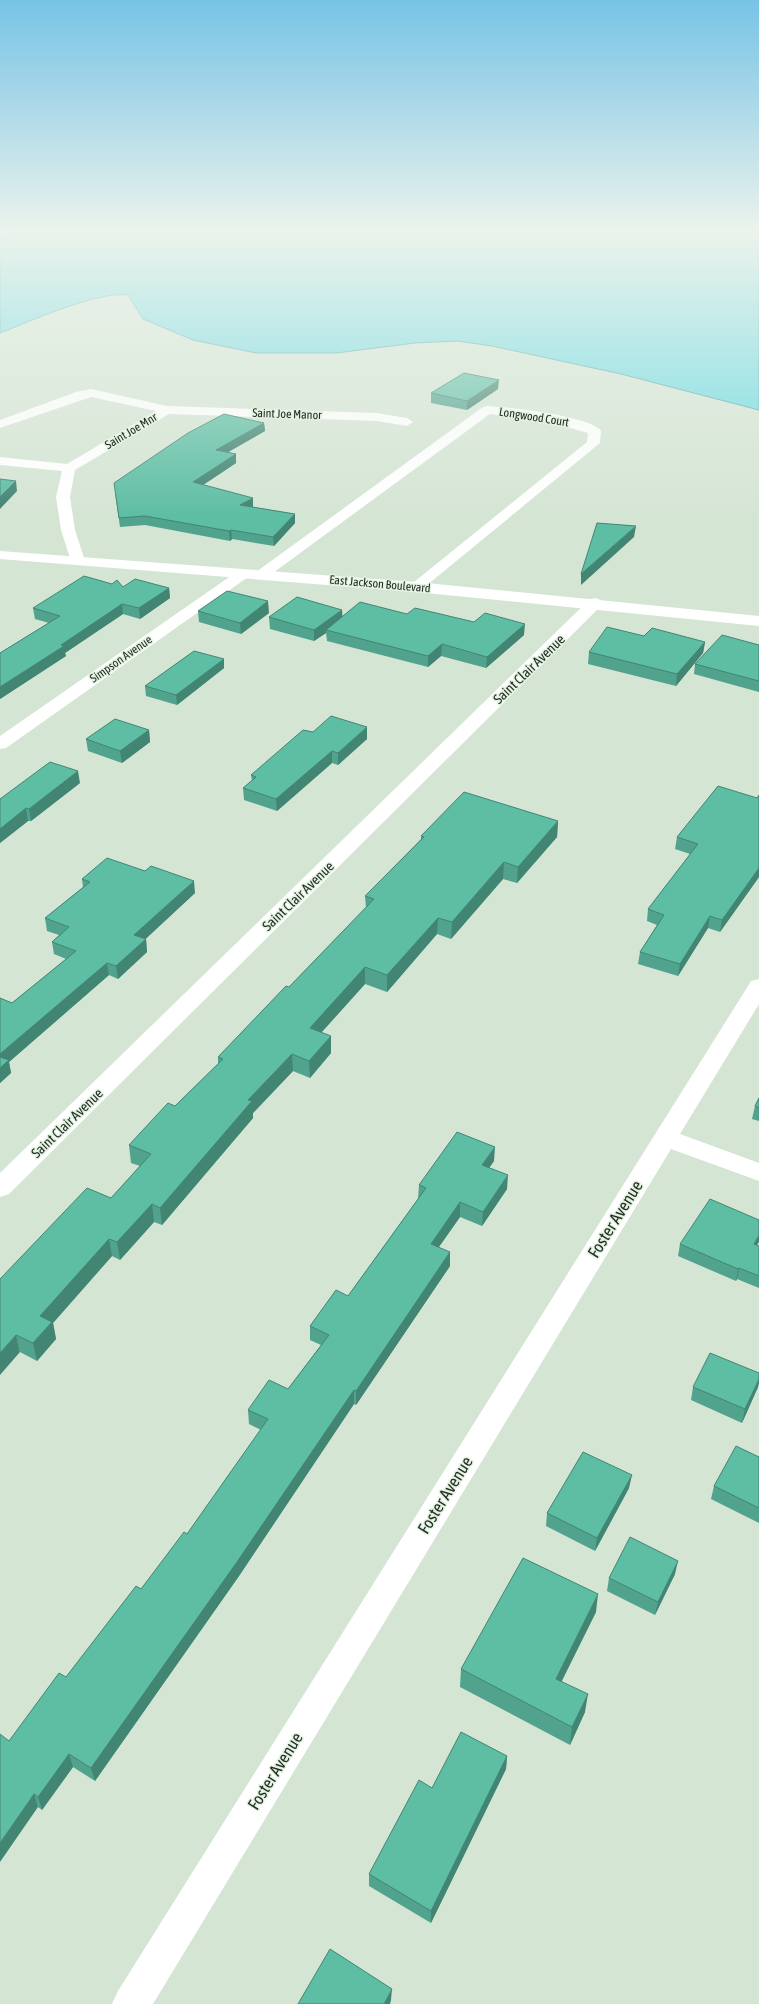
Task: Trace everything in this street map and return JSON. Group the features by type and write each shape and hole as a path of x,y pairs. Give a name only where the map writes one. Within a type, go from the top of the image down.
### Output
{"street":[{"name":"Saint Joe Mnr","path":"0,424 80,395 91,393 167,410"},
{"name":"Saint Joe Manor","path":"167,410 377,417 407,422"},
{"name":"Saint Joe Mnr","path":"69,468 167,410"},
{"name":"Longwood Court","path":"261,575 487,410 511,410 578,424 595,431 593,443 416,587"},
{"path":"0,461 69,468 63,497 68,530 78,561"},
{"name":"East Jackson Boulevard","path":"0,555 416,587 595,603 759,621"},
{"name":"Simpson Avenue","path":"0,744 243,574"},
{"name":"Saint Clair Avenue","path":"0,1188 595,603"},
{"name":"Foster Avenue","path":"131,2004 759,986"},
{"path":"666,1138 759,1172"}],"water":[{"path":"0,328 14,328 0,333"},
{"path":"163,328 759,328 759,410 621,374 492,346 457,341 415,343 336,353 256,353 193,340"}],"building":[{"path":"464,373 499,380 467,401 431,393"},
{"path":"224,414 264,423 216,450 236,454 193,482 253,498 240,505 295,514 273,537 231,530 229,531 145,516 119,518 114,483 188,433"},
{"path":"0,479 16,481 0,497"},
{"path":"597,523 636,526 581,574"},
{"path":"84,576 112,584 117,580 123,587 135,579 169,588 139,608 122,604 61,645 64,646 0,687 0,653 60,616 33,608"},
{"path":"227,591 268,601 240,623 198,611"},
{"path":"297,597 342,610 314,630 269,617"},
{"path":"360,602 407,614 415,608 474,622 485,613 525,624 487,657 442,644 428,656 326,630"},
{"path":"607,627 644,636 652,628 705,642 677,674 589,652"},
{"path":"722,635 759,645 759,681 695,664"},
{"path":"194,651 224,659 176,695 145,686"},
{"path":"331,716 367,727 338,753 332,751 276,799 243,788 256,777 251,775 303,730 313,732"},
{"path":"115,719 149,730 120,751 86,739"},
{"path":"50,762 78,771 29,809 26,808 0,829 0,799"},
{"path":"718,786 757,798 759,795 759,868 722,920 710,916 680,964 640,952 664,915 648,909 698,844 677,837"},
{"path":"464,792 558,821 518,867 504,862 452,922 438,918 387,975 365,967 310,1028 331,1036 309,1061 292,1054 248,1100 252,1101 160,1208 152,1204 117,1242 109,1239 40,1316 52,1322 33,1343 16,1335 0,1353 0,1279 87,1188 111,1198 151,1154 129,1145 168,1103 175,1106 223,1059 218,1057 286,986 289,987 374,899 365,896 424,837 421,836"},
{"path":"107,858 145,871 151,866 194,881 134,935 146,939 116,966 107,963 0,1054 0,998 12,1003 76,951 52,942 69,927 45,918 90,882 82,879"},
{"path":"0,1057 9,1060 0,1068"},
{"path":"759,1098 759,1108 755,1106"},
{"path":"457,1132 495,1147 482,1165 508,1175 483,1212 460,1202 431,1244 450,1252 356,1391 354,1390 237,1562 91,1768 69,1754 38,1797 34,1794 0,1843 0,1734 9,1741 59,1673 66,1677 136,1586 141,1589 184,1532 187,1534 268,1419 248,1410 269,1380 288,1389 329,1335 310,1326 336,1290 348,1296 426,1188 419,1185"},
{"path":"710,1199 759,1220 759,1235 754,1244 759,1246 759,1276 739,1268 738,1269 680,1244"},
{"path":"710,1353 759,1373 759,1379 745,1409 693,1387"},
{"path":"736,1446 759,1457 759,1508 714,1486"},
{"path":"583,1452 632,1475 597,1538 547,1513"},
{"path":"630,1537 678,1561 658,1602 609,1578"},
{"path":"523,1558 598,1594 556,1679 588,1694 572,1727 461,1669"},
{"path":"461,1732 507,1756 431,1911 369,1874 419,1780 432,1788"},
{"path":"330,1949 392,1989 384,2004 298,2004"}]}
